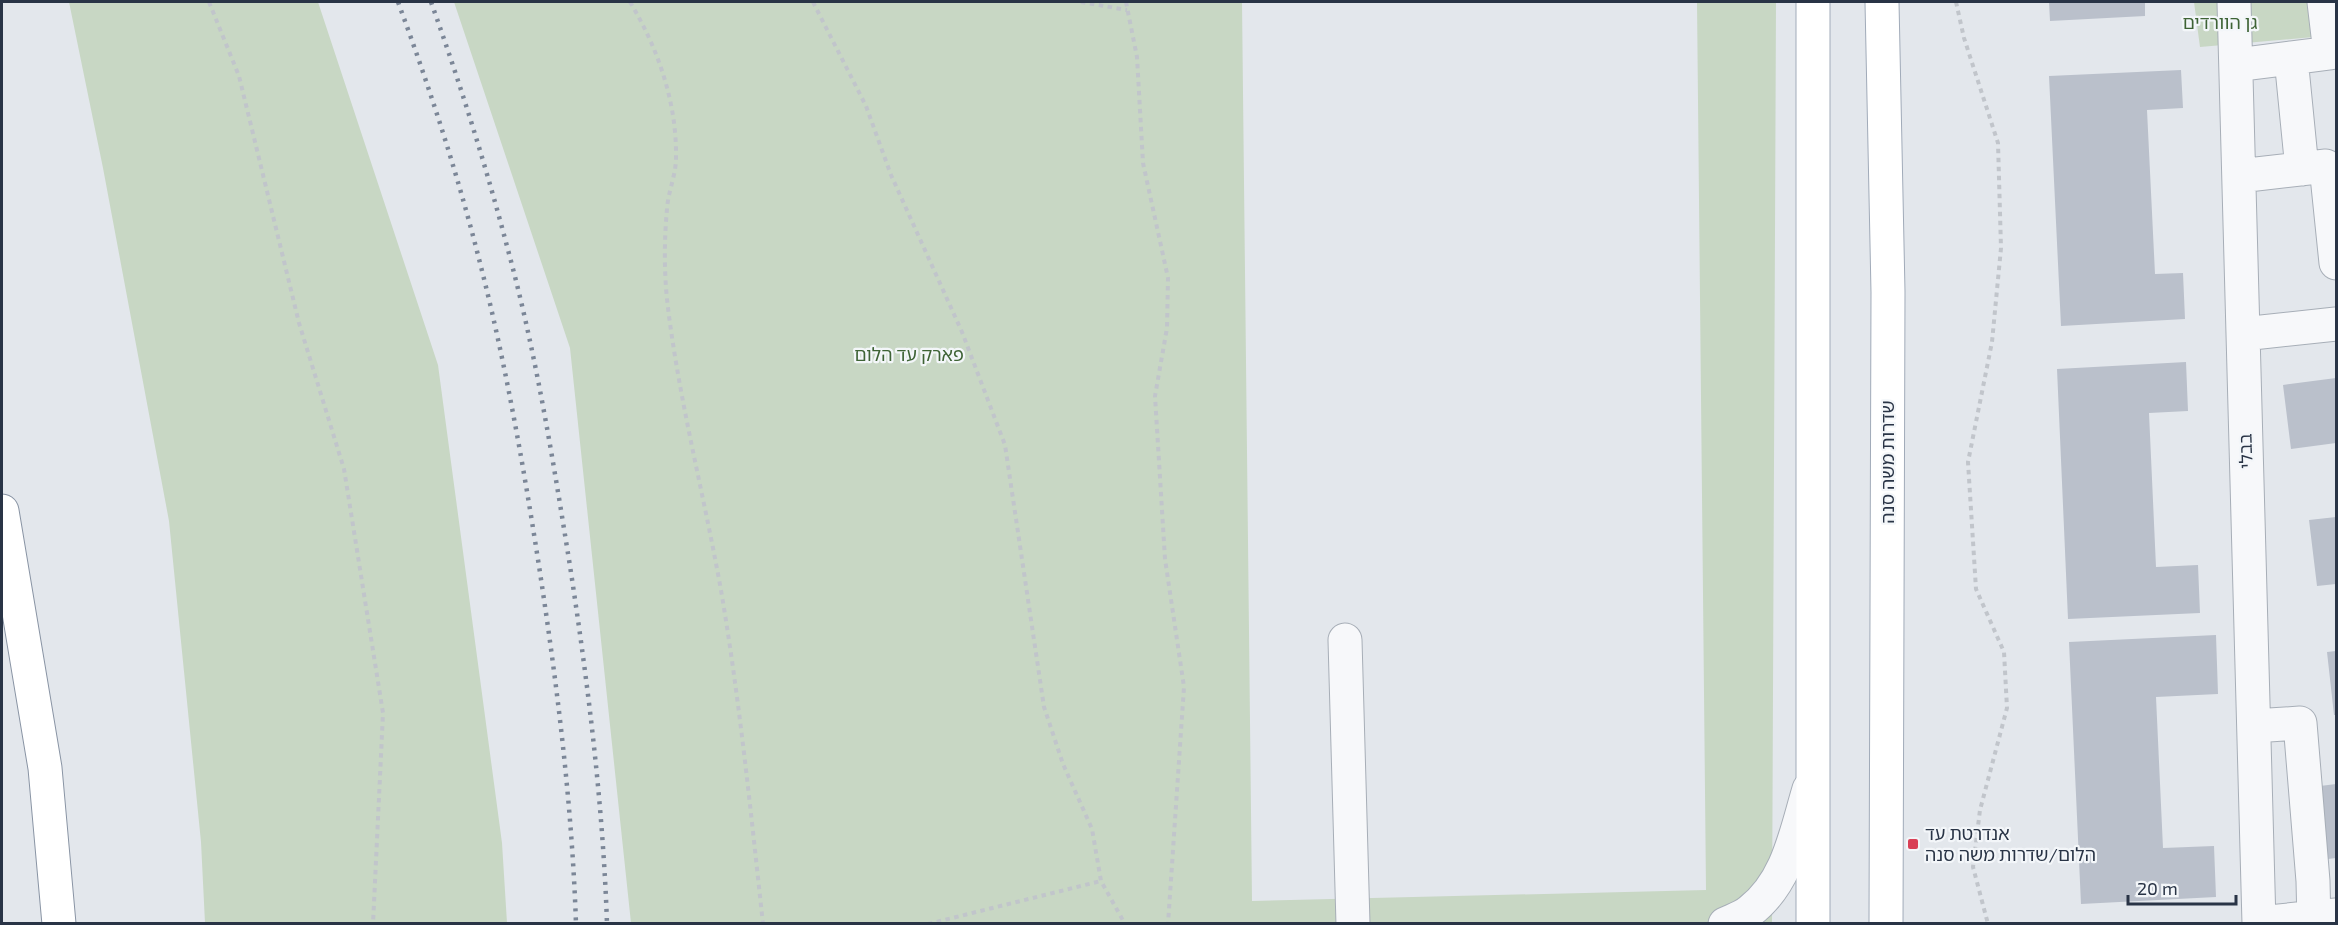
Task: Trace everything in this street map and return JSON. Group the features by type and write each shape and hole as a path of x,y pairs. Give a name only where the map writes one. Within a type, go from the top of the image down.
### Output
{"main road":[{"path":"1813,2 1813,924"},
{"name":"שדרות משה סנה","path":"1882,2 1888,292 1886,924"},
{"path":"2,511 45,768 59,924"}],"street":[{"name":"בבלי","path":"2234,2 2259,923"},
{"path":"2236,65 2330,53 2324,2"},
{"path":"2291,58 2302,169"},
{"path":"2239,176 2325,166 2337,263"},
{"path":"2242,334 2337,324"},
{"path":"1345,640 1353,924"},
{"path":"2254,726 2300,723 2313,881 2321,919 2259,923"},
{"path":"1725,924 1748,912 1769,894 1787,863 1813,779"}],"path":[{"path":"209,2 239,76 299,323 344,469 384,713 373,924"},
{"path":"630,2 642,22 660,66 673,111 676,160 667,207 665,257 668,306 677,365 722,597 763,924"},
{"path":"813,2 866,106 891,175 962,332 1005,445 1044,707 1063,764 1092,829 1101,881 1125,924"},
{"path":"1080,2 1127,10"},
{"path":"1126,2 1137,57 1143,163 1168,278 1167,328 1155,396 1166,559 1184,687 1168,924"},
{"path":"1956,2 1964,38 1998,143 1999,155 2001,248 1992,342 1968,462 1976,589 2004,652 2007,708 1980,810 1973,867 1988,924"},
{"path":"928,924 1101,881"}],"green space":[{"path":"69,2 318,2 438,365 502,843 507,923 205,923 201,842 169,521 103,168"},
{"name":"פארק עד הלום","path":"454,2 1242,2 1252,901 1706,890 1697,2 1776,2 1772,923 631,923 570,348"},
{"name":"גן הוורדים","path":"2194,2 2336,2 2336,35 2200,47"}],"building":[{"path":"2049,2 2145,2 2145,16 2050,21"},
{"path":"2181,70 2183,108 2147,110 2155,274 2183,273 2185,319 2061,326 2049,76"},
{"path":"2186,362 2188,411 2149,413 2156,567 2198,565 2200,613 2068,619 2057,369"},
{"path":"2336,378 2336,443 2291,449 2283,385"},
{"path":"2336,517 2336,584 2317,586 2309,520"},
{"path":"2216,635 2218,694 2156,697 2163,848 2214,846 2216,897 2081,904 2069,642"},
{"path":"2336,651 2336,715 2334,715 2327,652"},
{"path":"2336,784 2336,858 2320,860 2312,787"}],"railway":[{"path":"398,2 452,162 470,226 513,412 527,489 558,699 571,834 576,924"},
{"path":"431,2 472,125 500,219 527,328 543,407 570,566 589,699 602,834 607,924"}],"place":[{"name":"אנדרטת עד הלום/שדרות משה סנה","path":"1913,844"}]}
